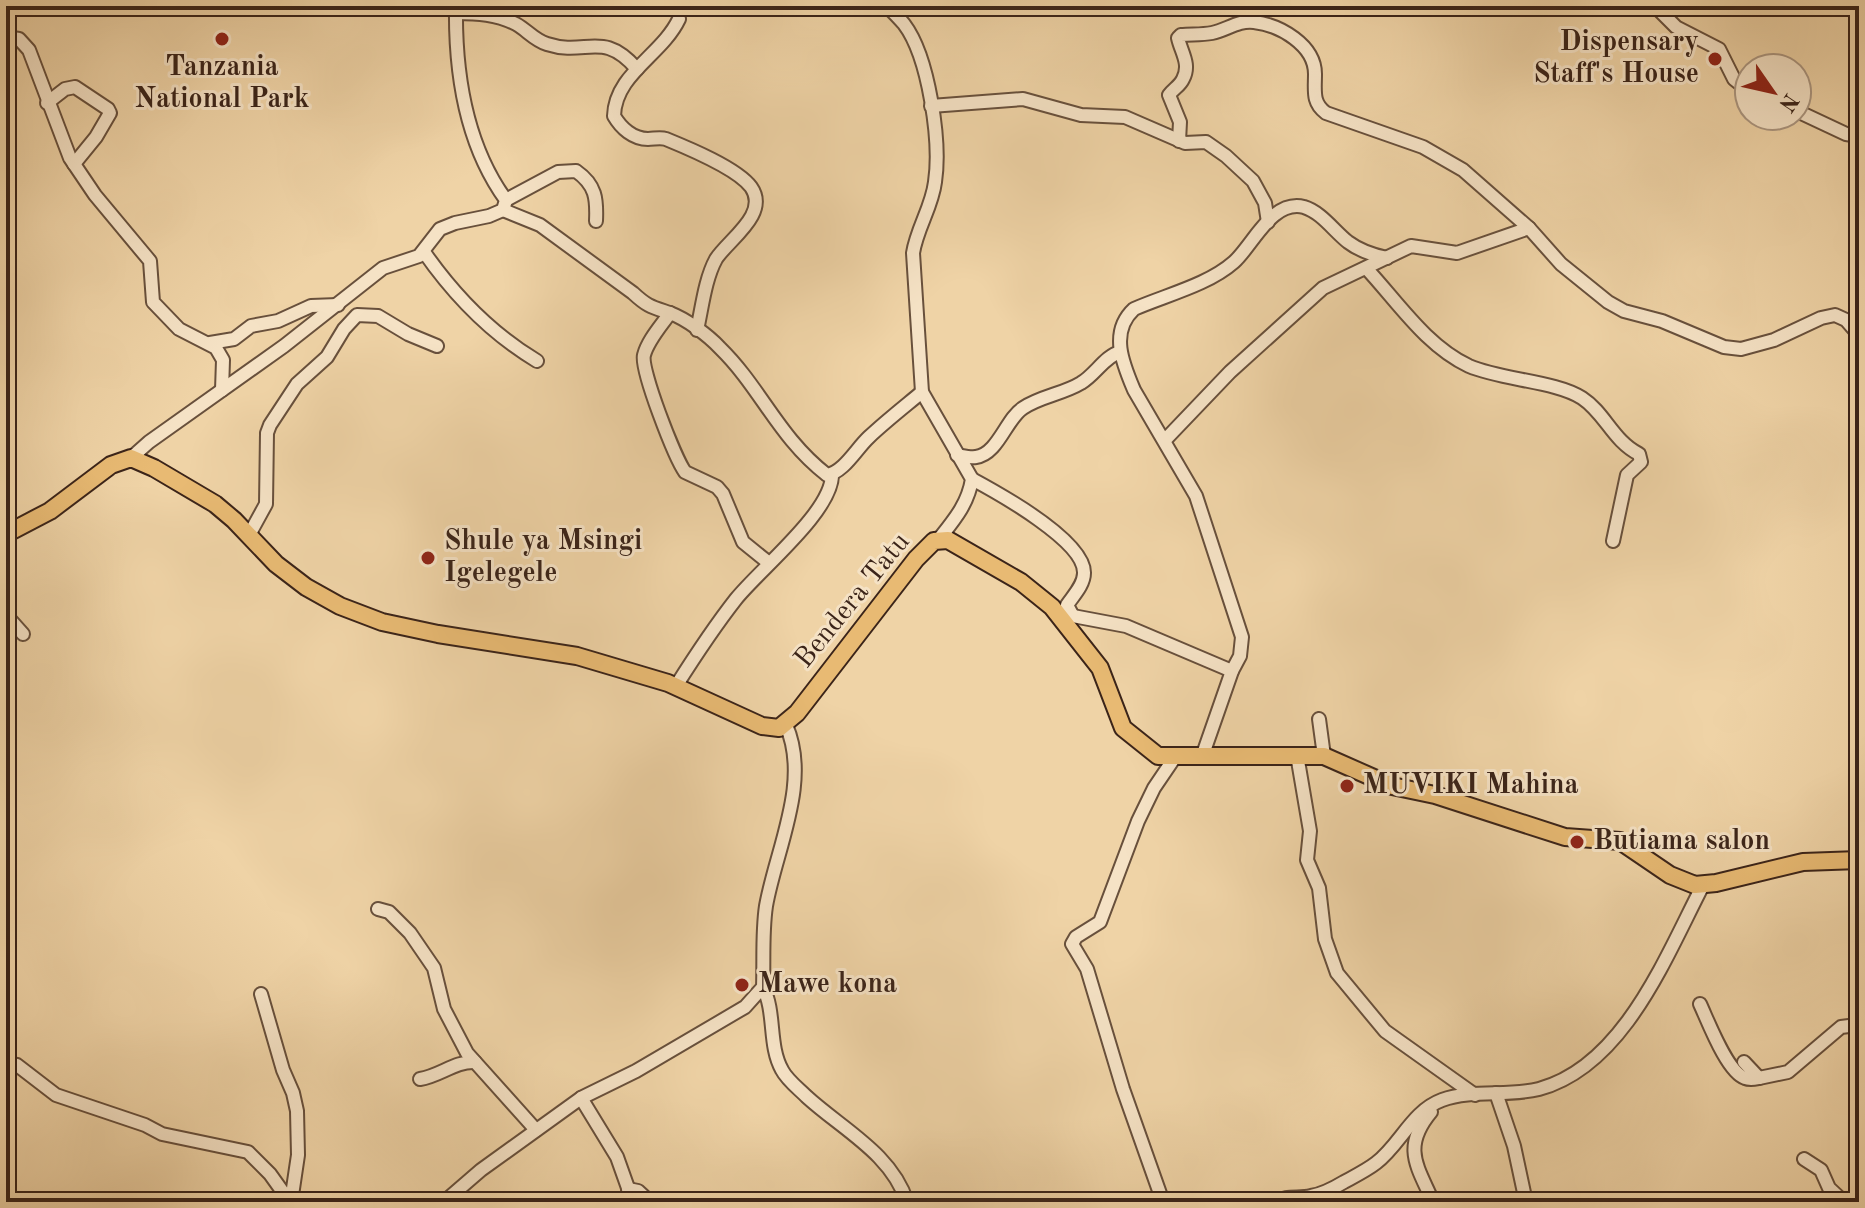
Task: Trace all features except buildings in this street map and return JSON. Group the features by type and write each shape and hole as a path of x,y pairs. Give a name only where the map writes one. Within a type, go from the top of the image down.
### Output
{"main road":[{"path":"6,534 50,511 111,465 131,458 215,504 276,564 306,587 340,606 382,622 452,637 577,656 676,686 762,726 779,728 786,725"},
{"name":"Bendera Tatu","path":"786,725 916,559 939,539 948,540 1021,582 1068,618 1100,668 1123,728 1158,756 1324,756 1392,786 1435,795 1570,839 1620,841 1670,875 1684,882 1703,885"},
{"path":"1703,885 1803,862 1859,860"}],"street":[{"path":"887,6 906,26 927,75 936,136 936,181 928,209 916,233 913,253 922,392 972,479 1007,497 1057,533 1084,567 1084,577 1067,605 1068,618 1126,626 1232,671"},
{"path":"1655,6 1676,27 1719,49 1733,77"},
{"path":"637,69 616,49 605,46 554,46 533,38 517,24 483,13 456,9 457,55 470,123 505,205 540,225 646,305 670,313 720,347 781,431 827,475 832,474 922,392"},
{"path":"679,19 662,46 622,88 614,106 614,116 620,125 642,139 667,139 701,155 743,180 754,195 755,205 749,220 716,260 697,330"},
{"path":"1179,141 1180,122 1169,95 1186,72 1178,38 1181,35 1220,31 1235,23 1254,22 1293,37 1310,53 1315,63 1315,100 1318,107 1326,113 1423,147 1463,170 1529,228 1561,264 1624,311 1695,333 1724,347 1741,349 1755,347 1821,318 1835,315 1846,320 1859,335"},
{"path":"6,37 19,39 29,50 47,103 74,164 95,195 150,261 153,302 179,329 210,343 220,353 223,360 222,390"},
{"path":"47,103 65,89 75,87 110,113 96,137 74,164"},
{"path":"931,106 1023,99 1081,115 1125,117 1179,141 1192,145 1210,144 1240,169 1260,192 1268,222"},
{"path":"1813,119 1846,134 1859,136"},
{"path":"131,458 338,305 383,268 424,252 440,229 505,205 558,172 576,171 593,186 597,199 596,221"},
{"path":"1202,757 1240,656 1243,643 1240,626 1196,496 1134,390 1120,352 1122,327 1134,309 1226,269 1268,222 1284,210 1302,207 1314,212 1359,249 1387,258"},
{"path":"1165,440 1230,372 1323,288 1411,246 1457,253 1529,228"},
{"path":"424,252 488,325 509,344 537,361"},
{"path":"1366,268 1444,351 1470,366 1565,390 1580,397 1591,405 1619,441 1639,454 1641,462 1627,475 1613,541"},
{"path":"210,343 234,339 251,326 278,321 311,306 338,305"},
{"path":"249,535 266,504 267,433 270,425 297,384 327,357 352,319 363,313 378,316 408,334 437,346"},
{"path":"670,313 650,344 643,362 666,432 685,472 717,487 723,494 743,542 769,563"},
{"path":"957,455 978,457 989,451 1020,410 1051,394 1079,385 1113,354 1120,352"},
{"path":"676,686 734,601 824,502 833,483 832,474"},
{"path":"939,539 960,513 969,495 972,479"},
{"path":"6,615 23,634"},
{"path":"1319,719 1324,756"},
{"path":"786,725 794,749 793,790 765,916 763,987 771,1002 775,1050 782,1070 822,1111 871,1149 898,1181 905,1201"},
{"path":"1297,755 1310,831 1307,860 1319,888 1325,939 1337,973 1385,1031 1475,1095"},
{"path":"1163,1202 1123,1089 1087,969 1072,944 1076,937 1100,922 1138,821 1154,788 1175,757"},
{"path":"1276,1202 1284,1197 1322,1194 1377,1163 1421,1113 1441,1100 1537,1090 1560,1081 1590,1060 1622,1031 1652,984 1703,885"},
{"path":"378,909 389,912 401,922 434,968 444,1009 455,1033 475,1062 536,1130"},
{"path":"450,1200 481,1170 581,1098 636,1071 745,1007 763,987"},
{"path":"261,994 297,1111 298,1155 290,1202"},
{"path":"1700,1004 1736,1072 1748,1079 1788,1072 1841,1027 1858,1025"},
{"path":"420,1079 436,1077 466,1062 475,1062"},
{"path":"1744,1062 1759,1078"},
{"path":"6,1068 10,1064 17,1065 56,1095 145,1125 162,1134 248,1152 270,1174 290,1202"},
{"path":"1496,1093 1514,1146 1526,1202"},
{"path":"581,1098 617,1157 633,1202"},
{"path":"1433,1202 1414,1157 1418,1135 1426,1118 1441,1100"},
{"path":"1804,1159 1821,1170 1829,1188 1844,1202"},
{"path":"628,1189 646,1195 650,1202"}],"place":[{"name":"Tanzania National Park","path":"222,39"},
{"name":"Dispensary Staff's House","path":"1715,59"},
{"name":"Shule ya Msingi Igelegele","path":"428,558"},
{"name":"MUVIKI Mahina","path":"1347,786"},
{"name":"Butiama salon","path":"1577,842"},
{"name":"Mawe kona","path":"742,985"}]}
